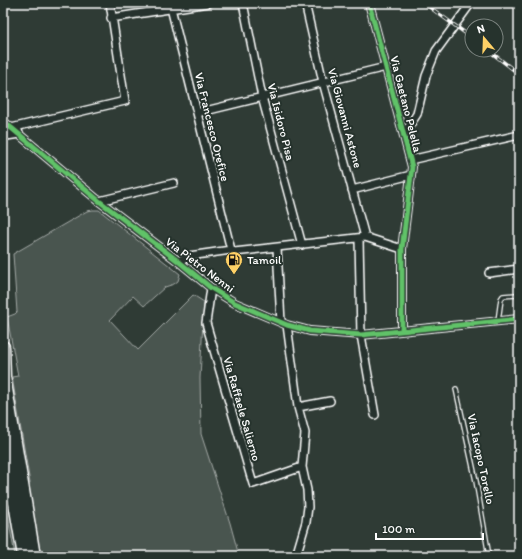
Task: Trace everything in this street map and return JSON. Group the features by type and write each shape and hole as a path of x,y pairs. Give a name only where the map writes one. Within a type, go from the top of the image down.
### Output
{"highway":[{"path":"3,347 4,374 34,556"},
{"path":"3,432 24,556"}],"street":[{"path":"10,131 125,100 111,18 110,3"},
{"path":"111,18 208,3"},
{"name":"Via Isidoro Pisa","path":"243,3 262,97 302,245"},
{"name":"Via Giovanni Astone","path":"305,3 352,190 362,238 361,335 375,414"},
{"name":"Via Gaetano Pelella","path":"369,3 412,167 402,249 402,332"},
{"path":"404,134 417,114 426,76 436,51 471,3"},
{"name":"Via Francesco Orefice","path":"171,8 231,250"},
{"path":"197,113 386,66"},
{"name":"Via Pietro Nenni","path":"3,121 10,131 211,288 235,303 284,324 310,331 361,335 519,319"},
{"name":"Via Gaetano Pelella","path":"410,160 519,135"},
{"path":"352,190 411,175"},
{"path":"99,201 174,183"},
{"path":"178,261 189,256 231,250 234,252 362,238 402,249"},
{"path":"277,248 284,324 298,408 305,433 302,467 307,490 308,507 306,522 296,556"},
{"path":"489,273 519,269"},
{"name":"Via Raffaele Salierno","path":"211,288 206,323 253,484 302,467"},
{"path":"298,408 330,401"}],"lane":[{"path":"498,321 501,299 503,296 516,295 519,297"},
{"name":"Via Iacopo Torello","path":"456,389 476,481 489,556"}],"shaded area":[{"path":"99,210 180,274 178,281 165,287 144,306 133,296 110,320 138,350 193,295 204,302 200,378 201,434 230,523 239,556 40,556 26,484 30,483 12,377 18,376 7,317 17,312 13,254 87,211"},
{"path":"3,471 18,556 10,556 15,555 8,518 3,519"}],"railway":[{"path":"424,3 464,32"},
{"path":"498,58 519,74"}],"cycle path":[{"path":"369,3 412,167 402,249 402,331"},
{"path":"3,121 99,201 211,288 235,303 287,325 310,331 361,335 519,319"}],"place":[{"name":"Tamoil","path":"234,275"}]}
